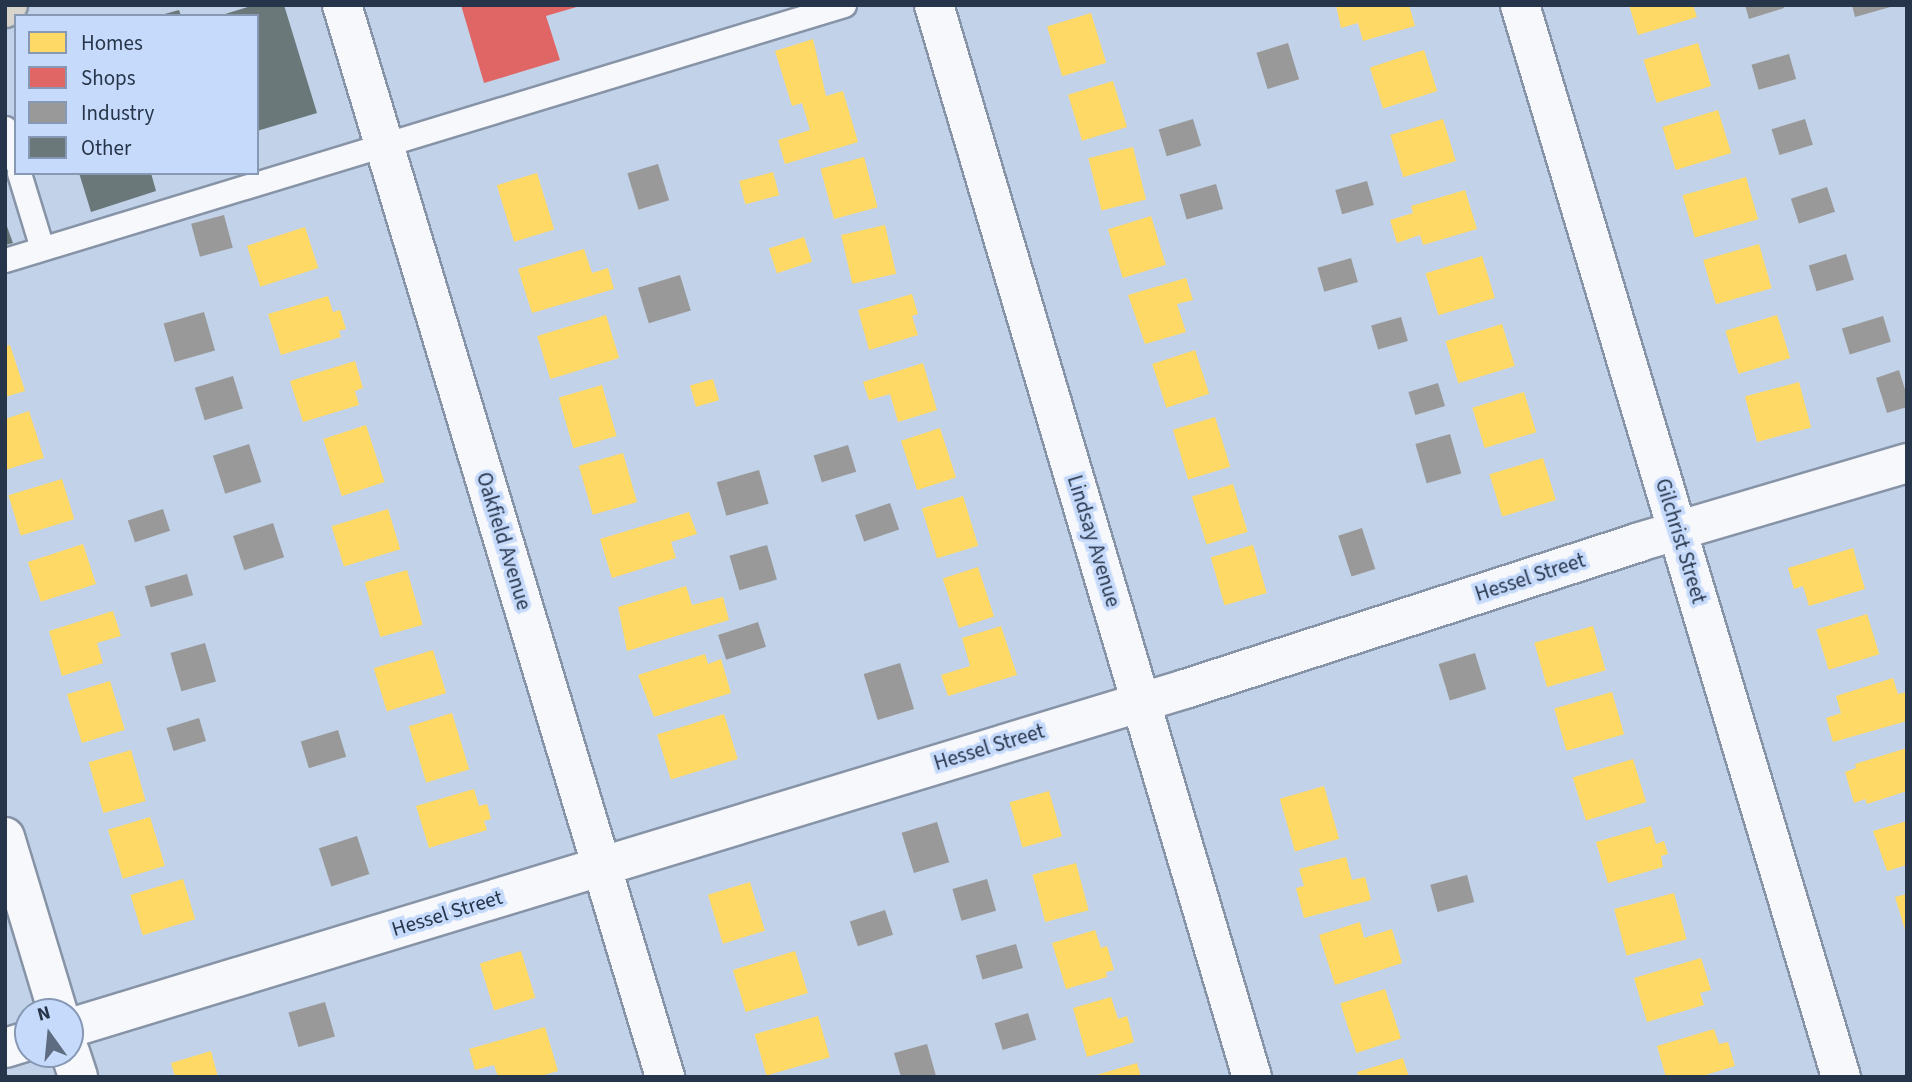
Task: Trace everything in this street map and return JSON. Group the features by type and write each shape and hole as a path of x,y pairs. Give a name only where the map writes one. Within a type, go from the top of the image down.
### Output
{"street":[{"name":"Oakfield Avenue","path":"342,5 665,1077"},
{"name":"Lindsay Avenue","path":"934,5 1252,1077"},
{"name":"Gilchrist Street","path":"1520,5 1841,1077"},
{"name":"Hessel Street","path":"84,1024 1141,702 1678,531 1907,463"},
{"path":"5,837 54,998"}],"lane":[{"path":"5,260 844,5"},
{"path":"5,128 14,156"},
{"path":"20,175 42,248"}],"building: Homes":[{"path":"1336,5 1409,5 1415,26 1363,41 1358,23 1341,28"},
{"path":"1629,5 1693,5 1697,17 1638,35"},
{"path":"1091,13 1106,63 1062,76 1047,26"},
{"path":"813,39 826,96 843,91 858,142 785,164 778,140 810,130 802,103 792,106 775,51"},
{"path":"1698,43 1711,86 1657,103 1643,60"},
{"path":"1424,50 1437,91 1383,109 1370,68"},
{"path":"1113,81 1127,127 1082,141 1068,95"},
{"path":"1718,110 1731,153 1676,170 1663,127"},
{"path":"1443,119 1456,161 1403,177 1390,135"},
{"path":"1133,147 1146,199 1101,211 1088,158"},
{"path":"864,157 877,207 834,219 821,169"},
{"path":"773,172 779,195 745,204 739,181"},
{"path":"537,173 554,229 514,242 497,185"},
{"path":"1746,177 1758,219 1695,237 1683,195"},
{"path":"1465,190 1477,229 1423,245 1420,235 1397,243 1390,220 1413,213 1411,206"},
{"path":"1151,216 1166,265 1123,278 1108,229"},
{"path":"885,225 896,274 852,284 841,235"},
{"path":"305,227 318,268 260,287 247,246"},
{"path":"804,237 812,262 777,273 769,248"},
{"path":"1759,244 1772,288 1716,304 1703,260"},
{"path":"584,249 592,273 608,268 614,289 532,313 518,269"},
{"path":"1482,256 1495,298 1438,315 1426,273"},
{"path":"1186,278 1193,300 1177,304 1186,332 1145,344 1128,295"},
{"path":"912,294 918,314 912,316 918,335 869,350 858,310"},
{"path":"328,296 333,312 340,310 346,329 339,331 341,337 281,355 268,314"},
{"path":"606,315 619,358 550,379 537,336"},
{"path":"1777,315 1790,358 1739,374 1725,331"},
{"path":"1502,324 1515,366 1458,383 1446,341"},
{"path":"10,345 25,391 5,397 5,346"},
{"path":"1195,350 1209,394 1166,408 1152,364"},
{"path":"355,361 363,388 355,391 359,405 303,422 290,381"},
{"path":"923,363 937,410 898,422 890,394 869,400 863,382"},
{"path":"713,379 719,400 696,407 690,386"},
{"path":"1799,382 1811,427 1757,442 1745,396"},
{"path":"602,385 617,436 573,448 559,397"},
{"path":"1524,392 1536,432 1485,448 1472,408"},
{"path":"29,411 44,458 5,470 5,419"},
{"path":"1215,417 1230,467 1188,480 1173,430"},
{"path":"366,425 385,482 342,496 323,439"},
{"path":"940,428 956,477 917,490 901,441"},
{"path":"623,453 637,502 593,515 579,466"},
{"path":"1543,458 1556,500 1502,516 1489,474"},
{"path":"62,479 74,519 21,536 8,495"},
{"path":"1233,484 1248,532 1206,544 1192,497"},
{"path":"963,496 978,546 937,558 922,509"},
{"path":"388,509 400,549 344,566 332,526"},
{"path":"689,512 697,534 671,542 676,558 612,578 600,539"},
{"path":"83,544 96,584 41,602 28,562"},
{"path":"1253,545 1267,593 1224,605 1211,557"},
{"path":"1853,548 1865,589 1809,606 1803,586 1794,589 1788,568"},
{"path":"978,567 994,616 959,628 943,578"},
{"path":"407,570 423,625 380,637 365,582"},
{"path":"686,586 692,605 723,597 729,620 627,651 618,607"},
{"path":"113,611 121,636 97,643 103,663 62,676 49,631"},
{"path":"1867,614 1879,654 1829,670 1816,629"},
{"path":"1001,626 1017,675 948,696 941,675 970,666 962,638"},
{"path":"1593,626 1606,670 1547,687 1534,643"},
{"path":"433,650 446,693 387,711 374,668"},
{"path":"705,654 708,664 721,659 731,693 654,717 638,675"},
{"path":"1893,678 1898,694 1907,692 1907,721 1833,742 1826,718 1841,713 1836,696"},
{"path":"110,681 125,730 82,743 67,694"},
{"path":"1612,692 1624,734 1566,751 1554,709"},
{"path":"452,713 469,769 426,783 409,726"},
{"path":"724,714 738,759 671,779 657,734"},
{"path":"1907,748 1907,791 1867,804 1865,799 1854,803 1845,772 1856,768 1855,764"},
{"path":"131,750 146,801 103,813 89,762"},
{"path":"1633,759 1646,802 1586,820 1573,777"},
{"path":"1324,786 1339,839 1295,852 1280,799"},
{"path":"474,789 479,806 487,804 491,819 484,821 487,830 429,848 416,806"},
{"path":"1049,791 1062,836 1023,847 1010,802"},
{"path":"150,817 165,866 123,879 108,830"},
{"path":"1907,821 1907,865 1887,871 1873,831"},
{"path":"1651,826 1656,844 1664,841 1668,854 1661,856 1663,867 1608,883 1596,842"},
{"path":"1346,857 1352,880 1365,877 1371,900 1304,918 1296,888 1304,886 1299,869"},
{"path":"1076,863 1089,910 1045,922 1033,875"},
{"path":"183,879 195,919 143,935 130,895"},
{"path":"750,882 765,931 723,944 708,895"},
{"path":"1674,893 1686,939 1627,955 1614,909"},
{"path":"1907,894 1907,933 1906,933 1895,897"},
{"path":"1360,922 1364,938 1392,929 1402,963 1335,985 1319,935"},
{"path":"1095,930 1101,948 1107,946 1114,970 1106,972 1107,977 1066,989 1052,943"},
{"path":"521,951 535,998 494,1010 480,964"},
{"path":"795,951 808,993 746,1012 733,970"},
{"path":"1701,958 1711,990 1700,993 1704,1005 1647,1022 1634,978"},
{"path":"1385,989 1401,1038 1356,1053 1340,1004"},
{"path":"1111,997 1118,1019 1127,1016 1134,1042 1087,1057 1073,1008"},
{"path":"818,1016 830,1057 766,1076 755,1034"},
{"path":"545,1027 558,1071 537,1077 498,1077 494,1065 475,1070 469,1049"},
{"path":"1714,1029 1719,1044 1728,1042 1735,1066 1699,1077 1666,1077 1657,1046"},
{"path":"211,1051 218,1077 175,1077 171,1063"},
{"path":"1403,1058 1409,1077 1359,1077 1357,1072"},
{"path":"1137,1063 1141,1077 1093,1077 1093,1076"}],"building: Shops":[{"path":"461,5 580,6 546,16 560,60 484,83"}],"building: Industry":[{"path":"1745,5 1783,5 1784,8 1749,19"},
{"path":"1852,5 1894,5 1894,6 1855,17"},
{"path":"1288,43 1299,79 1268,89 1256,53"},
{"path":"1789,54 1796,79 1759,90 1752,65"},
{"path":"1193,119 1201,146 1167,156 1159,130"},
{"path":"1805,119 1813,145 1779,155 1772,129"},
{"path":"658,164 669,200 639,210 627,173"},
{"path":"1367,181 1374,205 1342,214 1335,190"},
{"path":"1216,184 1223,209 1187,219 1179,194"},
{"path":"1827,187 1835,212 1799,223 1791,199"},
{"path":"224,215 233,248 200,257 191,224"},
{"path":"1846,254 1854,280 1817,291 1809,265"},
{"path":"1351,258 1358,282 1324,292 1317,268"},
{"path":"680,275 691,310 649,323 638,288"},
{"path":"204,312 215,350 175,362 164,324"},
{"path":"1883,316 1891,342 1850,354 1842,329"},
{"path":"1401,317 1408,341 1378,350 1371,326"},
{"path":"1899,370 1907,396 1907,407 1887,413 1876,378"},
{"path":"233,376 243,409 205,420 195,388"},
{"path":"1438,383 1445,406 1415,415 1408,392"},
{"path":"1450,434 1461,473 1427,483 1415,444"},
{"path":"249,444 261,482 225,494 213,456"},
{"path":"848,445 856,472 822,482 814,456"},
{"path":"759,470 769,504 726,516 717,482"},
{"path":"890,503 899,529 864,542 855,515"},
{"path":"163,509 170,531 135,542 128,520"},
{"path":"273,523 284,557 244,570 233,536"},
{"path":"1362,528 1375,569 1352,577 1338,536"},
{"path":"767,545 777,580 739,590 730,556"},
{"path":"187,574 193,595 151,607 145,586"},
{"path":"758,622 766,647 726,660 718,635"},
{"path":"205,643 216,681 181,691 170,653"},
{"path":"1475,653 1486,689 1450,700 1439,664"},
{"path":"900,663 914,709 878,720 864,674"},
{"path":"199,718 206,741 174,751 166,728"},
{"path":"338,730 346,757 309,768 301,741"},
{"path":"937,822 949,862 914,873 902,833"},
{"path":"357,836 369,874 331,886 319,848"},
{"path":"1467,875 1474,902 1438,912 1430,885"},
{"path":"987,879 996,911 961,921 952,889"},
{"path":"885,910 893,935 858,946 850,921"},
{"path":"1016,944 1023,968 983,980 976,956"},
{"path":"325,1002 335,1037 298,1047 288,1012"},
{"path":"1028,1013 1036,1040 1003,1050 995,1023"},
{"path":"927,1044 936,1076 901,1077 894,1053"}],"building: Other":[{"path":"254,5 284,5 317,113 259,130 259,14 225,14"},
{"path":"179,10 180,14 165,14"},
{"path":"80,175 152,175 156,191 91,212"},
{"path":"5,221 13,243 5,245"}]}
